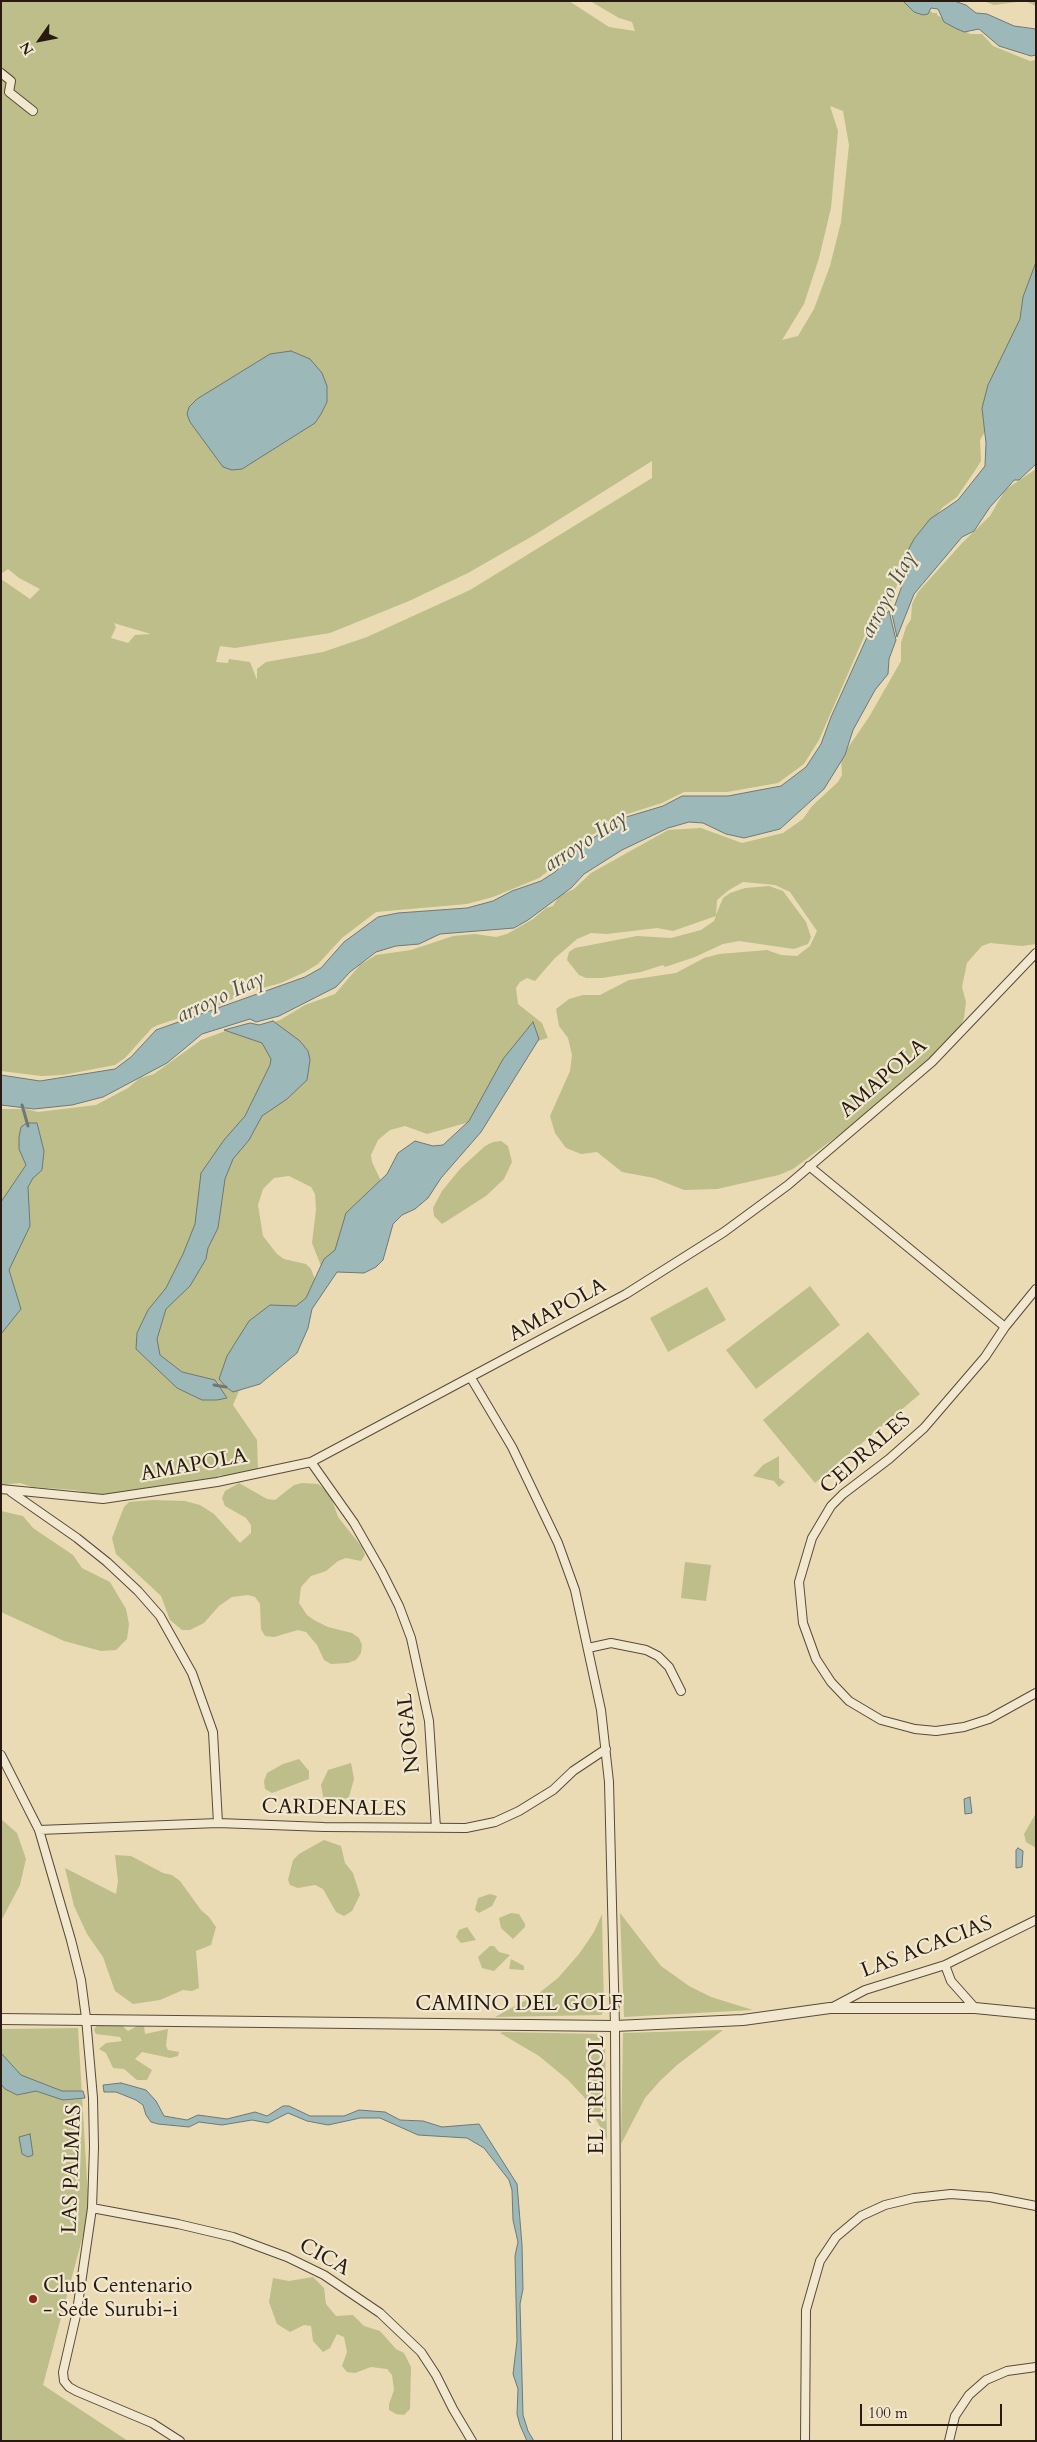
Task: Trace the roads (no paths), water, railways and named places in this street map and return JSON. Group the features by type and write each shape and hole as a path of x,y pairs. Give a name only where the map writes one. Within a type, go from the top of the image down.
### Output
{"street":[{"path":"1,73 11,81 9,92 33,111"},
{"name":"AMAPOLA","path":"5,1490 103,1499 217,1482 311,1462 626,1294 708,1243 756,1209 932,1062 1036,953"},
{"path":"809,1166 1005,1327"},
{"name":"CEDRALES","path":"1036,1290 1005,1327 985,1357 924,1428 831,1506 815,1532 806,1552 799,1582 800,1607 807,1637 816,1659 831,1682 849,1700 881,1720 915,1729 936,1731 964,1727 989,1719 1036,1693"},
{"name":"EL TREBOL","path":"471,1378 512,1447 558,1543 575,1590 601,1710 609,1782 615,2026 617,2441"},
{"name":"NOGAL","path":"311,1462 354,1523 399,1606 418,1663 429,1721 436,1828"},
{"path":"5,1490 78,1538 138,1591 160,1616 192,1673 213,1732 218,1822"},
{"path":"588,1648 611,1643 646,1650 658,1656 669,1667 681,1691"},
{"name":"CARDENALES","path":"39,1830 218,1822 466,1828 495,1822 519,1811 553,1790 573,1771 606,1749"},
{"path":"1,1754 39,1830"},
{"name":"LAS PALMAS","path":"39,1830 81,1980 93,2098 92,2208 77,2311 63,2372 64,2381 69,2388 144,2420 180,2441"},
{"name":"LAS ACACIAS","path":"830,2008 865,1990 945,1964 1036,1920"},
{"path":"945,1964 951,1980 976,2008"},
{"name":"CAMINO DEL GOLF","path":"1,2018 615,2026 744,2020 830,2008 976,2008 1036,2014"},
{"path":"804,2441 806,2310 820,2261 836,2237 869,2212 885,2205 914,2198 951,2194 990,2197 1036,2206"},
{"name":"CICA","path":"92,2208 178,2224 233,2237 287,2257 324,2275 380,2313 421,2352 436,2375 472,2441"},
{"path":"949,2441 955,2416 969,2395 986,2380 1007,2371 1036,2368"}],"water":[{"path":"903,1 954,1 966,5 976,13 987,14 1014,26 1036,29 1036,55 1031,56 999,46 979,29 964,32 955,28 944,22 938,9 931,8 928,14 923,15 914,12"},
{"path":"1036,262 1036,464 1019,480 1014,480 990,507 974,531 962,537 914,594 897,637 891,610 895,605 904,580 904,558 914,539 930,519 958,500 985,466 986,443 982,408 988,385 1020,319 1023,297"},
{"path":"291,351 310,359 322,373 327,386 327,402 321,414 315,423 242,469 232,470 223,467 190,422 187,414 189,407 197,399 270,354"},
{"path":"889,611 896,640 889,659 888,674 875,690 853,730 845,755 824,789 780,829 744,838 726,834 703,823 689,822 668,828 622,850 584,874 571,888 514,928 440,934 419,944 396,946 376,952 350,972 336,987 279,1016 256,1022 250,1019 202,1034 167,1063 103,1097 72,1105 34,1109 1,1105 1,1075 40,1081 115,1069 131,1057 156,1030 305,977 321,968 344,942 378,917 398,913 467,908 493,901 512,891 541,881 555,872 580,847 623,818 663,806 682,796 728,796 781,786 806,767 821,744 831,717 868,635 876,623"},
{"path":"273,1021 300,1041 308,1051 310,1060 307,1080 287,1099 262,1116 249,1140 233,1159 225,1179 218,1228 208,1248 206,1259 190,1286 166,1309 157,1339 160,1355 182,1372 215,1380 227,1398 202,1400 177,1388 136,1349 137,1333 148,1310 166,1288 195,1224 201,1173 224,1140 245,1116 270,1065 271,1059 262,1043 224,1030 250,1023 259,1025"},
{"path":"533,1022 539,1039 481,1132 441,1178 428,1198 415,1209 402,1215 393,1224 383,1260 376,1267 364,1273 337,1272 312,1309 308,1328 297,1353 260,1384 233,1392 226,1387 219,1379 227,1356 249,1321 270,1305 296,1306 306,1298 324,1259 335,1250 346,1213 387,1174 398,1153 415,1141 433,1146 443,1145 469,1121 503,1059"},
{"path":"27,1123 37,1123 44,1151 42,1170 33,1178 28,1187 30,1226 9,1270 21,1309 1,1334 1,1202 26,1165 19,1149 19,1137 21,1127"},
{"path":"970,1797 972,1813 965,1814 964,1799"},
{"path":"1018,1848 1023,1851 1022,1867 1016,1868 1016,1850"},
{"path":"1,2053 21,2075 62,2091 83,2091 85,2098 63,2100 36,2091 17,2095 5,2089 1,2084"},
{"path":"121,2083 146,2090 156,2101 164,2116 187,2120 198,2115 227,2119 255,2112 267,2116 283,2106 289,2106 310,2116 344,2116 359,2110 385,2112 400,2120 423,2121 442,2127 479,2124 517,2184 522,2245 523,2289 520,2304 523,2415 528,2431 534,2441 527,2441 520,2425 517,2414 518,2389 513,2374 517,2341 515,2256 518,2242 513,2220 512,2190 509,2180 484,2148 467,2138 418,2135 380,2118 360,2118 328,2125 307,2121 288,2113 268,2123 252,2120 222,2125 199,2122 189,2127 158,2124 151,2122 146,2115 143,2105 136,2100 116,2092 104,2092 103,2085"},
{"path":"30,2134 33,2155 28,2157 22,2154 19,2137"}],"waterway":[{"path":"22,1105 28,1126"},
{"path":"214,1385 226,1387"}],"place":[{"name":"Club Centenario - Sede Surubi-i","path":"33,2299"}],"water label":[{"name":"arroyo Itay","path":"889,595"},
{"name":"arroyo Itay","path":"586,842"},
{"name":"arroyo Itay","path":"221,998"}]}
